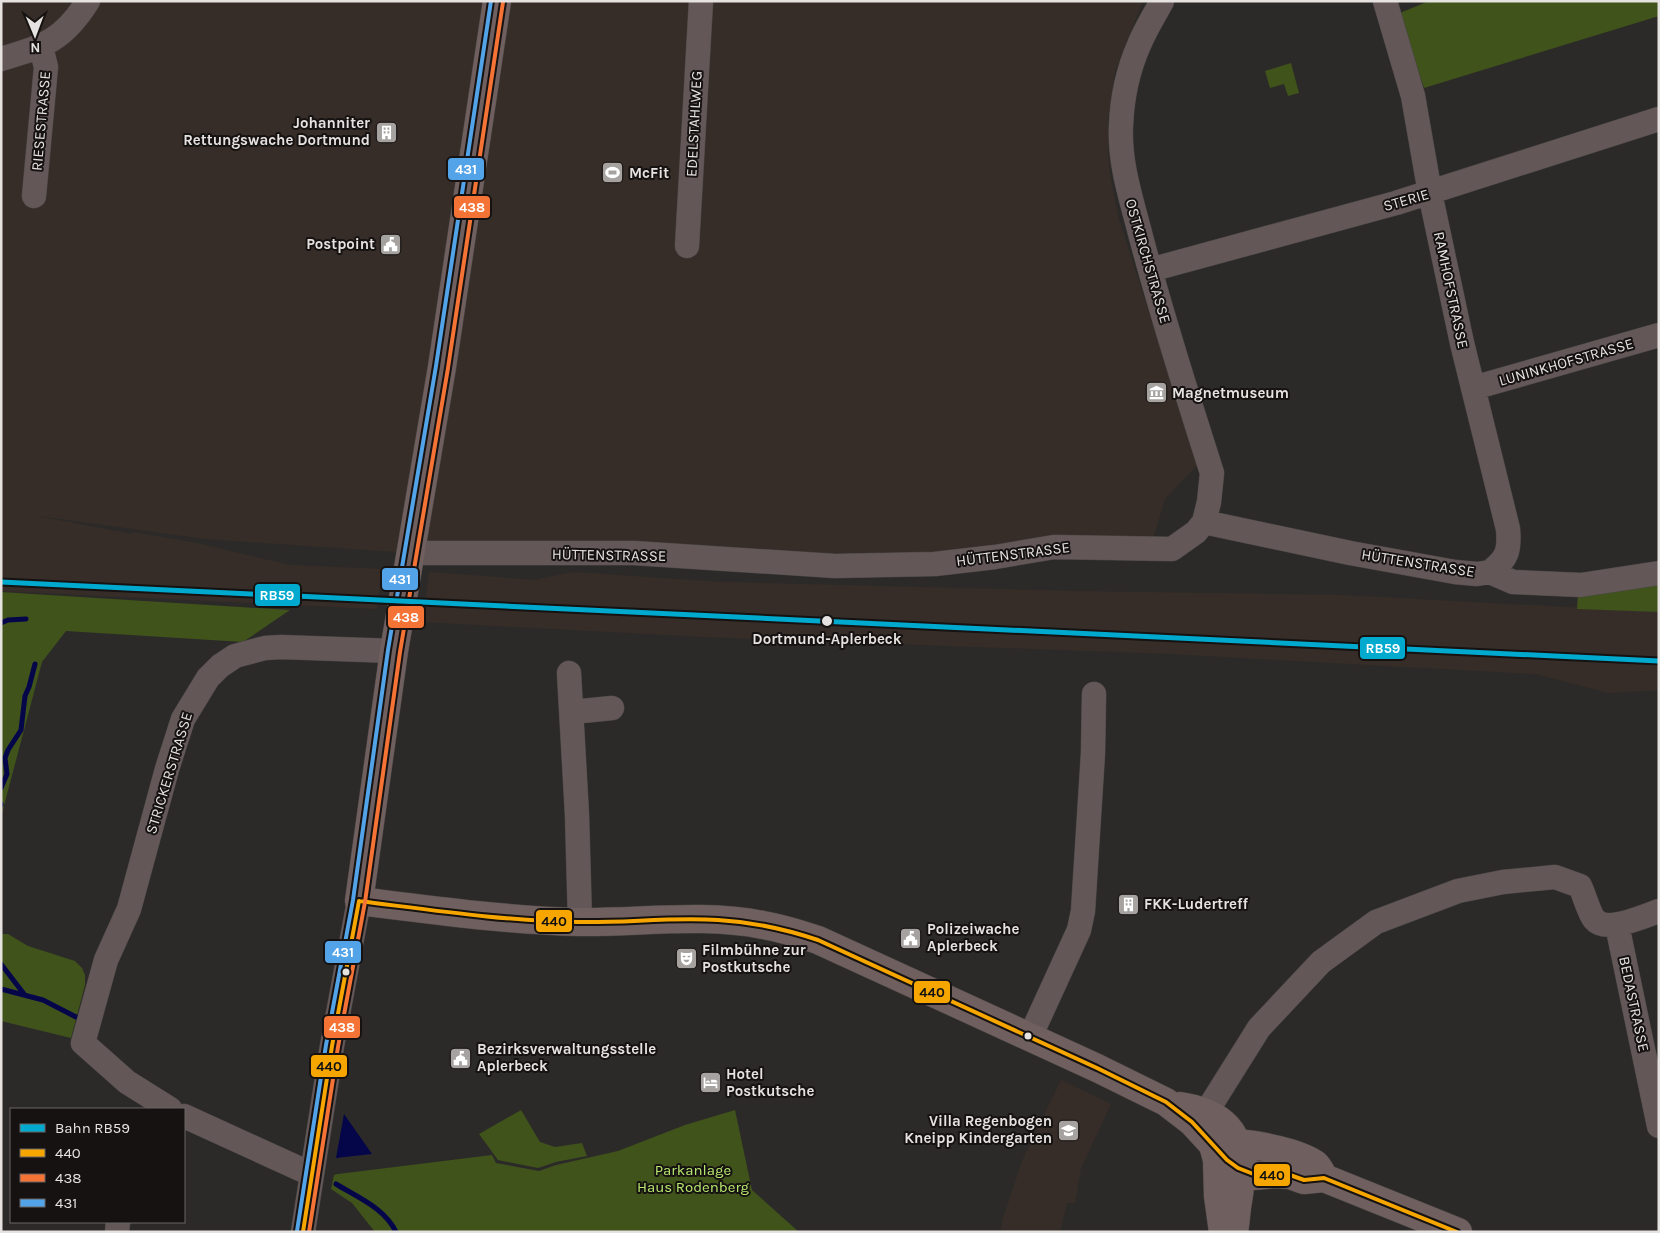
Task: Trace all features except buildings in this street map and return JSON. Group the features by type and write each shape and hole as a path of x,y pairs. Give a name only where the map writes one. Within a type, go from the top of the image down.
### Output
{"main road":[{"path":"497,1 454,290 394,651 359,902 524,920 580,922 734,921 762,925 818,940 1098,1068 1166,1102 1231,1153 1280,1150 1317,1165 1324,1178 1458,1232"},
{"path":"1223,1232 1218,1196 1231,1153"},
{"path":"1231,1153 1234,1232"}],"street":[{"name":"RIESESTRASSE","path":"1,59 41,46 63,33 79,15 88,1"},
{"name":"EDELSTAHLWEG","path":"687,246 701,1"},
{"name":"OSTKIRCHSTRASSE","path":"1162,1 1139,44 1134,58 1125,95 1121,127 1122,148 1127,188 1212,473 1209,502 1204,522"},
{"name":"RAMHOFSTRASSE","path":"1385,1 1413,96 1430,193 1472,388 1504,512 1509,542 1502,562 1490,572"},
{"name":"RIESESTRASSE","path":"34,196 46,67 41,46"},
{"name":"STERIE","path":"1150,270 1430,193 1659,119"},
{"name":"LUNINKHOFSTRASSE","path":"1472,388 1659,335"},
{"name":"HÜTTENSTRASSE","path":"410,553 634,553 835,566 935,564 995,557 1054,546 1172,549 1196,532 1204,522 1340,551 1446,570 1477,574 1490,572 1513,582 1581,584 1659,574"},
{"name":"STRICKERSTRASSE","path":"168,1108 127,1082 83,1043 106,960 129,910 167,769 183,719 208,678 220,666 235,656 265,648 291,647 394,651"},
{"path":"569,673 577,815 580,922"},
{"path":"1030,1037 1079,930 1084,912 1093,753 1094,694"},
{"path":"572,712 612,708"},
{"path":"1231,1153 1259,1028 1321,962 1376,922 1458,890 1503,882 1555,877 1580,886 1594,920 1604,926 1659,911"},
{"path":"303,1232 311,1174 359,902"},
{"name":"BEDASTRASSE","path":"1617,924 1659,1126"},
{"path":"185,1116 311,1174"}],"shaded area":[{"path":"1,1 1143,1 1115,71 1108,120 1110,174 1119,220 1198,464 1165,499 1153,539 907,562 426,554 205,539 32,515 132,534 133,532 197,543 290,565 382,569 377,609 1,591"},
{"path":"429,572 535,580 572,572 721,582 1072,591 1341,595 1659,612 1659,690 1609,693 1536,674 1172,654 705,637 423,622"},
{"name":"Villa Regenbogen Kneipp Kindergarten","path":"1061,1080 1111,1104 1081,1168 1075,1203 1067,1203 1060,1232 1000,1232 1022,1161"},
{"path":"344,1114 372,1154 336,1158"}],"green space":[{"path":"1429,1 1659,1 1659,16 1424,88 1400,13"},
{"path":"1291,63 1299,93 1288,96 1284,84 1270,88 1265,71"},
{"path":"1659,583 1659,612 1577,609 1578,594"},
{"path":"1,592 290,610 243,642 66,631 42,662 1,817"},
{"path":"1,934 8,934 28,946 75,961 82,968 85,975 85,985 71,1038 1,1021"},
{"path":"521,1110 540,1142 555,1147 582,1143 587,1156 556,1162 538,1168 498,1160 479,1134"},
{"name":"Parkanlage Haus Rodenberg","path":"735,1110 752,1190 799,1232 375,1232 352,1203 331,1189 334,1175 338,1174 492,1155 496,1163 539,1171 556,1165 618,1151 685,1125"}],"waterway":[{"path":"1,623 8,620 26,619"},
{"path":"1,788 7,774 5,758 21,730 25,696 35,664"},
{"path":"1,964 24,994"},
{"path":"1,989 43,1000 76,1017"},
{"path":"336,1184 378,1210 385,1216 396,1232"}],"rail line":[{"name":"RB59","path":"1,582 1659,661"}],"transit line":[{"name":"431","path":"297,1231 326,1045 353,900 388,650 436,366 491,1"},
{"name":"438","path":"309,1232 338,1047 365,902 400,652 448,368 503,2"},
{"name":"440","path":"359,901 523,920 596,922 700,919 744,922 806,936 1097,1068 1166,1102 1192,1122 1227,1160 1238,1168 1256,1175 1290,1175 1304,1180 1324,1178 1457,1232"},
{"name":"440","path":"303,1232 332,1046 359,901"}],"place":[{"name":"Johanniter Rettungswache Dortmund","path":"386,132"},
{"name":"McFit","path":"613,173"},
{"name":"Postpoint","path":"391,244"},
{"name":"Magnetmuseum","path":"1156,393"},
{"name":"Dortmund-Aplerbeck","path":"827,621"},
{"name":"FKK-Ludertreff","path":"1128,904"},
{"name":"Polizeiwache Aplerbeck","path":"911,938"},
{"name":"Filmbühne zur Postkutsche","path":"686,959"},
{"name":"Bezirksverwaltungsstelle Aplerbeck","path":"461,1058"},
{"name":"Hotel Postkutsche","path":"710,1083"},
{"name":"Villa Regenbogen Kneipp Kindergarten","path":"1068,1130"}]}
